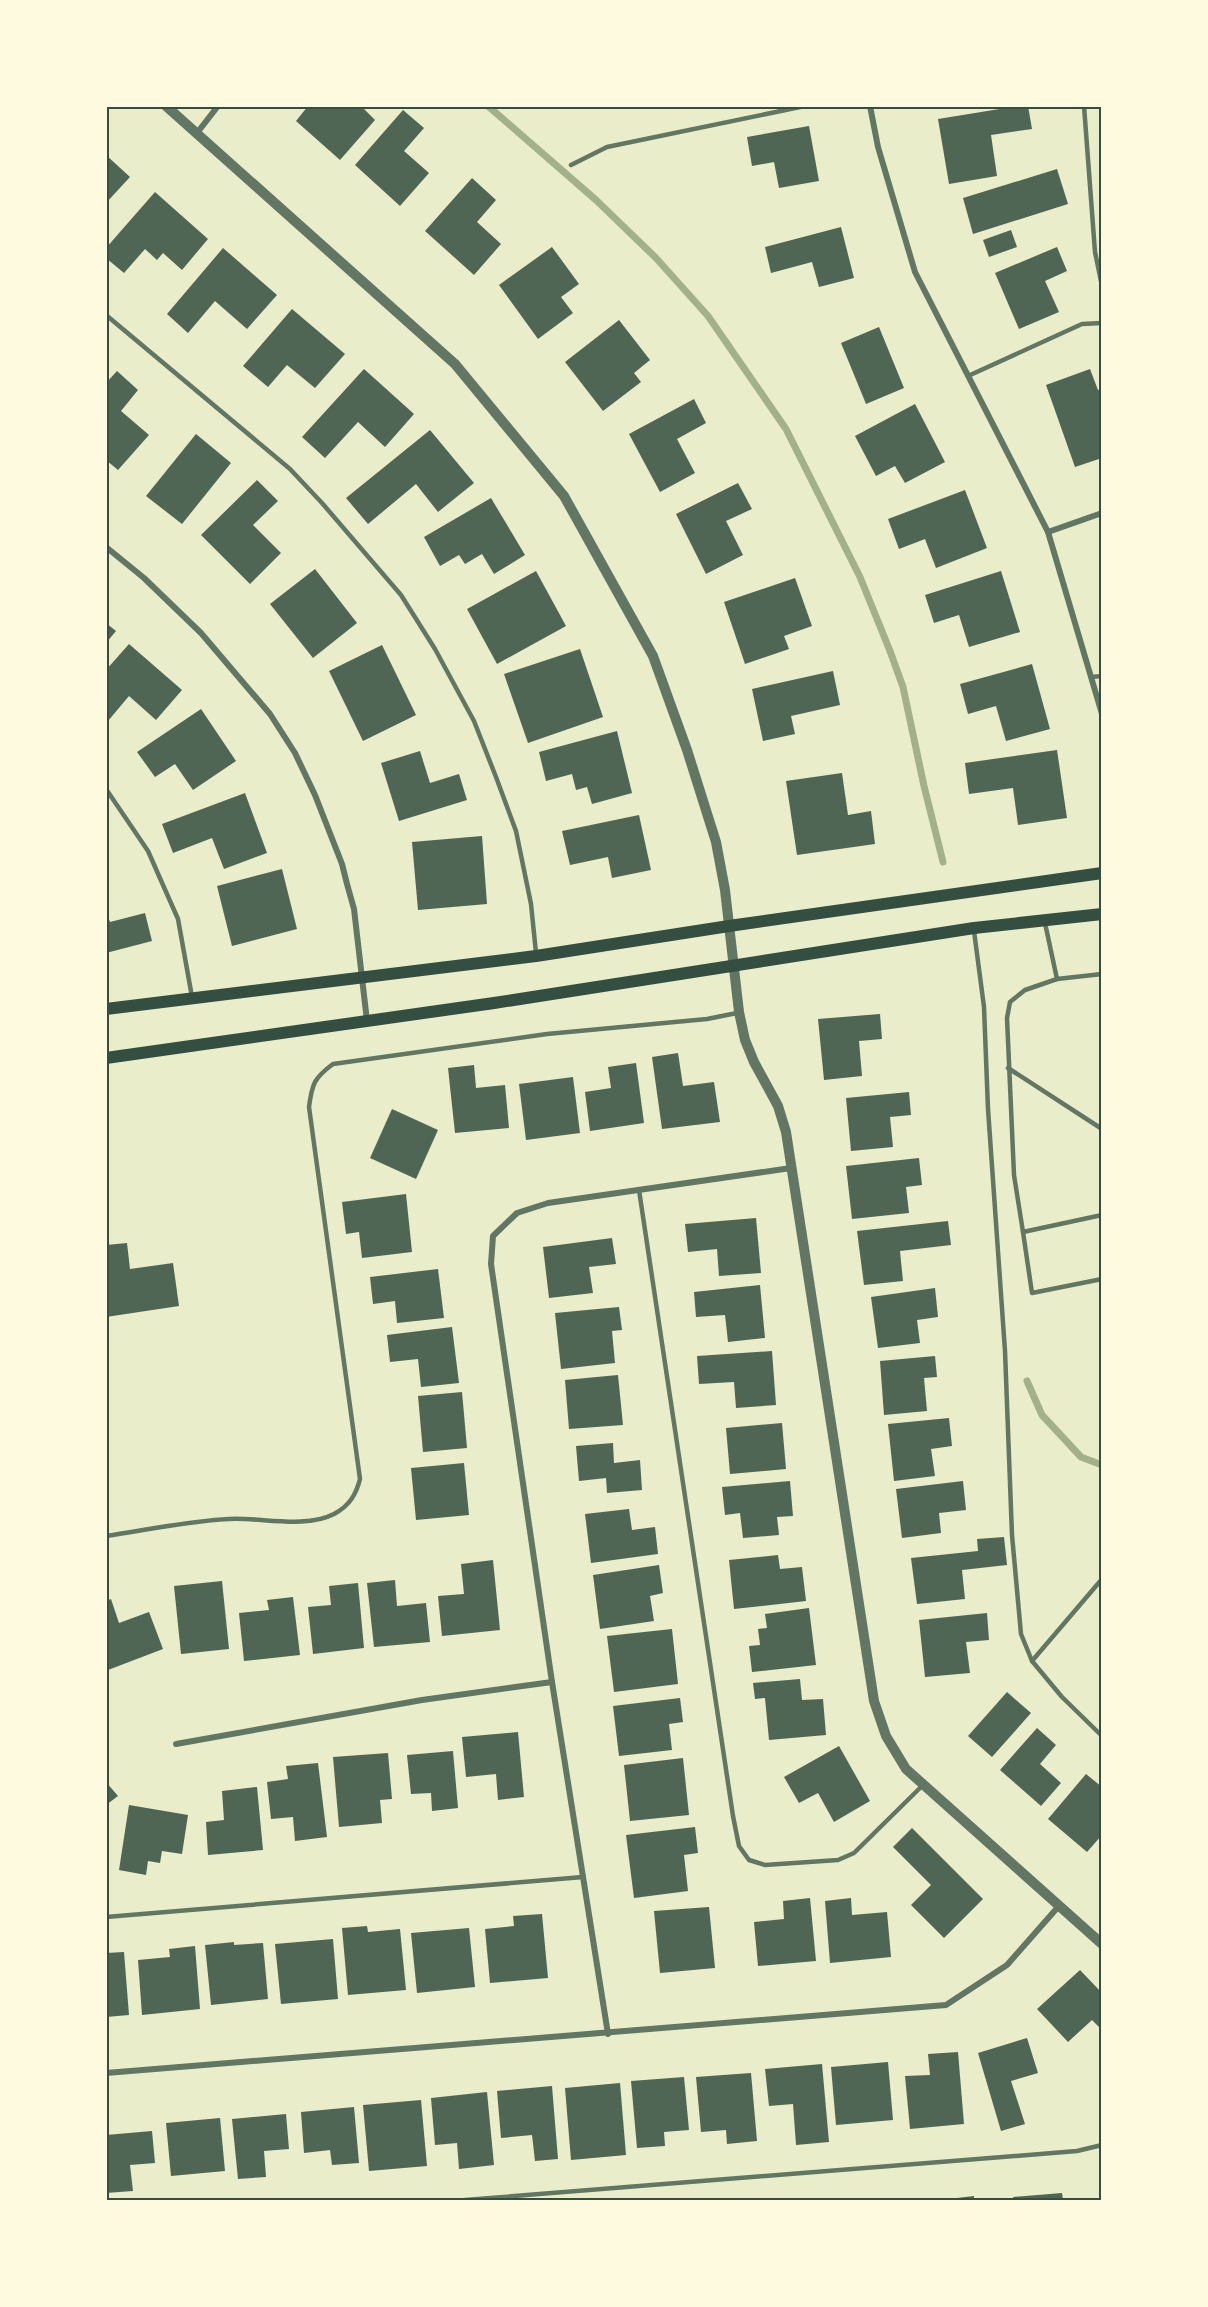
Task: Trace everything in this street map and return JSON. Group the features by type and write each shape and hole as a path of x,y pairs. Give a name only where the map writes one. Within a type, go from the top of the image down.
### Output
{"main road":[{"path":"106,1009 536,956 1101,873"},
{"path":"106,1058 367,1022 974,928 1101,914"}],"street":[{"path":"166,106 455,363 564,496 653,656 716,842 739,1012 745,1040 778,1106 786,1132 874,1701 886,1736 906,1769 1101,1944"},
{"path":"197,133 218,106"},
{"path":"870,106 878,147 915,272 1048,532 1101,714"},
{"path":"1048,532 1101,513"},
{"path":"106,547 144,578 201,633 270,714 295,753 315,795 342,864 354,909 367,1022"},
{"path":"608,2034 552,1682 491,1264 493,1236 517,1213 548,1203 791,1168"},
{"path":"176,1744 422,1700 552,1682"},
{"path":"106,2073 946,2005 1007,1965 1058,1907"}],"lane":[{"path":"571,165 607,147 805,106"},
{"path":"1084,106 1095,252 1101,286"},
{"path":"106,315 290,469 401,595 435,649 474,721 516,831 531,904 536,956"},
{"path":"968,376 1082,324 1101,323"},
{"path":"1091,677 1101,675"},
{"path":"106,789 148,851 178,919 192,997"},
{"path":"1044,921 1057,979"},
{"path":"974,928 984,1007 988,1109 1005,1351 1016,1594 1022,1635 1032,1661 1062,1697 1101,1736"},
{"path":"1101,974 1057,979 1025,990 1010,1002 1007,1018 1014,1175 1032,1293 1101,1279"},
{"path":"106,1536 229,1519 310,1521 333,1515 350,1503 356,1492 360,1479 309,1107 312,1087 318,1076 333,1064 547,1034 707,1019 739,1012"},
{"path":"1008,1068 1101,1129"},
{"path":"639,1190 689,1532 739,1846 749,1860 765,1865 838,1860 854,1853 923,1785"},
{"path":"1023,1232 1101,1215"},
{"path":"1032,1661 1101,1580"},
{"path":"106,1917 583,1877"},
{"path":"465,2200 1077,2151 1101,2145"}],"building":[{"path":"308,106 361,106 375,120 340,160 296,121"},
{"path":"1028,106 1032,129 991,135 997,176 949,184 938,119"},
{"path":"403,110 424,128 404,151 429,173 400,206 355,165"},
{"path":"809,126 819,181 779,188 774,162 752,166 747,137"},
{"path":"106,155 130,177 106,203"},
{"path":"1057,169 1068,204 973,234 963,198"},
{"path":"472,178 496,200 477,222 501,244 474,275 425,231"},
{"path":"155,192 208,239 182,270 163,253 157,260 145,249 124,273 106,258 106,248"},
{"path":"841,227 854,278 819,287 812,262 771,273 765,247"},
{"path":"1011,230 1017,247 989,257 983,240"},
{"path":"552,247 579,284 561,297 573,313 538,339 499,285"},
{"path":"1057,247 1067,271 1045,281 1059,312 1019,329 995,273"},
{"path":"223,248 277,295 247,329 215,301 188,333 167,314"},
{"path":"292,309 345,354 315,388 287,365 268,387 243,366"},
{"path":"619,320 650,360 634,373 641,382 603,411 565,362"},
{"path":"879,327 904,388 866,404 841,343"},
{"path":"364,369 414,414 385,447 358,422 325,458 302,437"},
{"path":"1090,369 1098,390 1102,389 1102,458 1075,467 1046,385"},
{"path":"117,371 138,390 121,411 149,435 118,470 106,460 106,383"},
{"path":"694,399 706,423 677,439 695,473 660,492 629,434"},
{"path":"915,404 945,462 905,483 895,466 876,476 855,436"},
{"path":"430,430 474,483 438,512 416,484 368,524 346,498"},
{"path":"196,434 231,463 182,524 146,496"},
{"path":"257,480 278,501 253,525 281,553 250,584 201,535"},
{"path":"738,483 752,509 726,521 743,555 706,574 676,514"},
{"path":"965,490 987,548 936,568 925,539 899,549 888,519"},
{"path":"491,498 525,555 494,574 482,554 465,564 459,555 440,566 424,537"},
{"path":"315,569 357,623 313,658 270,604"},
{"path":"536,571 566,626 497,664 467,609"},
{"path":"1001,571 1020,632 969,647 959,615 934,623 925,595"},
{"path":"795,578 812,626 784,636 789,649 745,664 724,602"},
{"path":"106,623 116,631 106,643"},
{"path":"129,644 182,690 156,720 129,696 108,721 106,720 106,670"},
{"path":"382,645 416,715 363,741 329,671"},
{"path":"580,649 603,717 528,743 504,674"},
{"path":"1032,664 1050,729 1006,741 996,706 968,714 960,684"},
{"path":"833,671 840,705 791,716 795,734 763,741 752,689"},
{"path":"201,709 236,761 193,790 175,764 155,777 137,752"},
{"path":"617,731 632,793 592,804 587,787 576,790 572,774 546,781 539,752"},
{"path":"1057,750 1067,818 1018,825 1013,788 969,794 965,763"},
{"path":"420,751 430,783 459,774 467,800 399,821 381,763"},
{"path":"842,773 848,815 871,811 875,844 797,855 786,781"},
{"path":"245,793 267,853 224,869 212,838 173,853 162,824"},
{"path":"639,815 651,870 612,878 608,857 570,865 562,831"},
{"path":"482,836 487,904 418,910 412,842"},
{"path":"282,869 297,929 232,946 217,886"},
{"path":"106,911 110,922 145,913 152,941 106,953"},
{"path":"880,1014 882,1039 859,1041 862,1076 824,1080 818,1019"},
{"path":"678,1053 683,1086 714,1082 720,1122 662,1129 652,1057"},
{"path":"636,1063 644,1123 590,1131 585,1092 611,1088 608,1067"},
{"path":"474,1065 476,1088 505,1085 509,1128 455,1133 448,1068"},
{"path":"573,1077 580,1133 526,1140 519,1084"},
{"path":"909,1092 911,1115 890,1117 893,1147 851,1151 846,1098"},
{"path":"392,1109 438,1130 416,1179 370,1158"},
{"path":"919,1158 922,1185 906,1187 909,1213 852,1219 846,1166"},
{"path":"406,1194 412,1252 362,1258 359,1232 346,1234 342,1202"},
{"path":"756,1218 761,1273 719,1276 717,1249 688,1252 685,1224"},
{"path":"948,1221 951,1245 900,1251 903,1281 864,1285 857,1231"},
{"path":"612,1238 616,1264 589,1267 593,1293 549,1298 543,1247"},
{"path":"127,1243 130,1269 173,1263 179,1306 106,1317 106,1245"},
{"path":"438,1269 444,1318 397,1323 395,1301 373,1304 370,1277"},
{"path":"760,1285 765,1338 728,1342 725,1315 696,1317 694,1292"},
{"path":"935,1288 938,1317 917,1320 920,1343 878,1348 871,1297"},
{"path":"619,1307 622,1330 612,1331 615,1363 561,1369 555,1313"},
{"path":"452,1327 459,1383 421,1387 418,1359 390,1362 387,1335"},
{"path":"772,1351 776,1405 736,1408 734,1382 699,1384 697,1356"},
{"path":"935,1356 937,1377 924,1378 927,1411 884,1415 880,1361"},
{"path":"618,1375 623,1425 569,1429 565,1380"},
{"path":"462,1392 467,1448 423,1452 418,1396"},
{"path":"949,1418 952,1446 931,1449 935,1476 894,1481 888,1424"},
{"path":"782,1423 786,1469 730,1474 726,1428"},
{"path":"613,1443 614,1463 640,1460 642,1490 607,1493 606,1478 579,1481 576,1446"},
{"path":"464,1463 469,1515 416,1520 411,1468"},
{"path":"790,1481 793,1516 777,1517 779,1535 743,1538 740,1513 725,1515 722,1487"},
{"path":"963,1481 966,1510 939,1513 941,1533 902,1538 896,1489"},
{"path":"629,1509 632,1530 655,1527 658,1554 591,1563 585,1514"},
{"path":"1004,1537 1007,1565 962,1570 965,1599 917,1604 911,1558 978,1551 977,1539"},
{"path":"778,1555 780,1569 802,1567 806,1601 734,1609 729,1560"},
{"path":"493,1560 500,1630 442,1636 438,1596 464,1594 461,1564"},
{"path":"659,1565 663,1593 650,1596 654,1621 600,1629 593,1575"},
{"path":"395,1580 397,1606 426,1603 430,1642 374,1647 367,1583"},
{"path":"222,1581 229,1649 181,1654 174,1586"},
{"path":"358,1583 364,1648 313,1654 308,1607 331,1605 329,1586"},
{"path":"293,1597 300,1655 244,1661 239,1613 269,1610 267,1600"},
{"path":"111,1599 119,1623 149,1612 163,1649 108,1670 106,1665 106,1601"},
{"path":"809,1608 816,1665 752,1672 749,1646 760,1645 758,1629 767,1628 765,1614"},
{"path":"987,1613 989,1640 966,1642 970,1673 925,1677 919,1620"},
{"path":"672,1629 678,1684 614,1692 607,1636"},
{"path":"800,1679 802,1700 823,1699 826,1735 769,1740 765,1698 755,1699 753,1683"},
{"path":"1007,1692 1031,1713 992,1757 968,1736"},
{"path":"680,1698 683,1722 669,1724 672,1750 619,1756 613,1706"},
{"path":"1037,1728 1056,1745 1040,1764 1061,1783 1041,1806 1000,1770"},
{"path":"518,1732 524,1797 498,1800 496,1774 466,1777 462,1737"},
{"path":"839,1746 870,1801 834,1822 818,1793 799,1803 784,1777"},
{"path":"453,1751 458,1808 432,1811 431,1793 411,1794 407,1755"},
{"path":"388,1753 392,1799 380,1800 382,1823 339,1827 333,1757"},
{"path":"683,1758 689,1815 630,1821 624,1765"},
{"path":"318,1763 327,1837 295,1841 293,1817 271,1819 267,1782 288,1779 286,1766"},
{"path":"1086,1774 1102,1787 1102,1835 1087,1852 1048,1819"},
{"path":"106,1782 118,1796 106,1805"},
{"path":"257,1787 263,1850 208,1855 206,1822 224,1820 222,1791"},
{"path":"129,1805 188,1815 182,1854 162,1851 160,1863 148,1861 146,1875 119,1870"},
{"path":"695,1827 698,1853 684,1855 688,1891 634,1898 626,1835"},
{"path":"912,1828 983,1899 944,1938 911,1905 931,1885 893,1847"},
{"path":"810,1898 816,1961 758,1966 754,1922 784,1919 783,1901"},
{"path":"851,1898 852,1915 887,1912 891,1957 830,1963 825,1901"},
{"path":"709,1907 715,1968 660,1973 654,1911"},
{"path":"542,1914 548,1978 490,1983 485,1929 514,1926 513,1916"},
{"path":"367,1926 368,1932 400,1929 406,1990 348,1995 342,1928"},
{"path":"469,1928 475,1987 417,1993 411,1933"},
{"path":"333,1939 338,1999 281,2004 275,1944"},
{"path":"234,1942 234,1945 263,1943 268,1999 211,2005 205,1945"},
{"path":"195,1946 200,2009 142,2015 138,1960 170,1957 169,1949"},
{"path":"124,1952 129,2015 106,2017 106,1953"},
{"path":"1080,1970 1102,1993 1102,2030 1092,2020 1068,2042 1037,2009"},
{"path":"1027,2038 1038,2073 1011,2081 1025,2124 1001,2131 978,2053"},
{"path":"958,2052 964,2124 910,2129 905,2076 930,2075 928,2054"},
{"path":"888,2062 893,2120 836,2125 831,2067"},
{"path":"822,2064 829,2142 796,2145 793,2104 769,2106 765,2069"},
{"path":"751,2073 757,2141 727,2144 726,2130 701,2132 696,2077"},
{"path":"684,2077 689,2130 664,2132 665,2146 637,2148 631,2081"},
{"path":"620,2083 626,2155 571,2160 565,2088"},
{"path":"552,2086 558,2159 535,2161 532,2135 501,2138 497,2091"},
{"path":"487,2092 494,2165 459,2169 457,2143 435,2145 431,2098"},
{"path":"421,2100 427,2166 369,2171 363,2105"},
{"path":"354,2107 359,2163 332,2165 330,2150 304,2153 301,2112"},
{"path":"286,2114 289,2149 264,2151 266,2177 238,2179 232,2119"},
{"path":"220,2118 225,2171 171,2176 166,2123"},
{"path":"152,2131 155,2163 130,2165 133,2191 106,2193 106,2135"},
{"path":"1062,2193 1063,2200 1014,2200 1013,2197"},
{"path":"974,2196 974,2200 948,2200 948,2199"}],"waterway":[{"path":"488,106 596,200 656,258 708,316 786,429 860,577 890,651 903,687 943,862"},
{"path":"1027,1381 1042,1415 1081,1457 1102,1465"}]}
